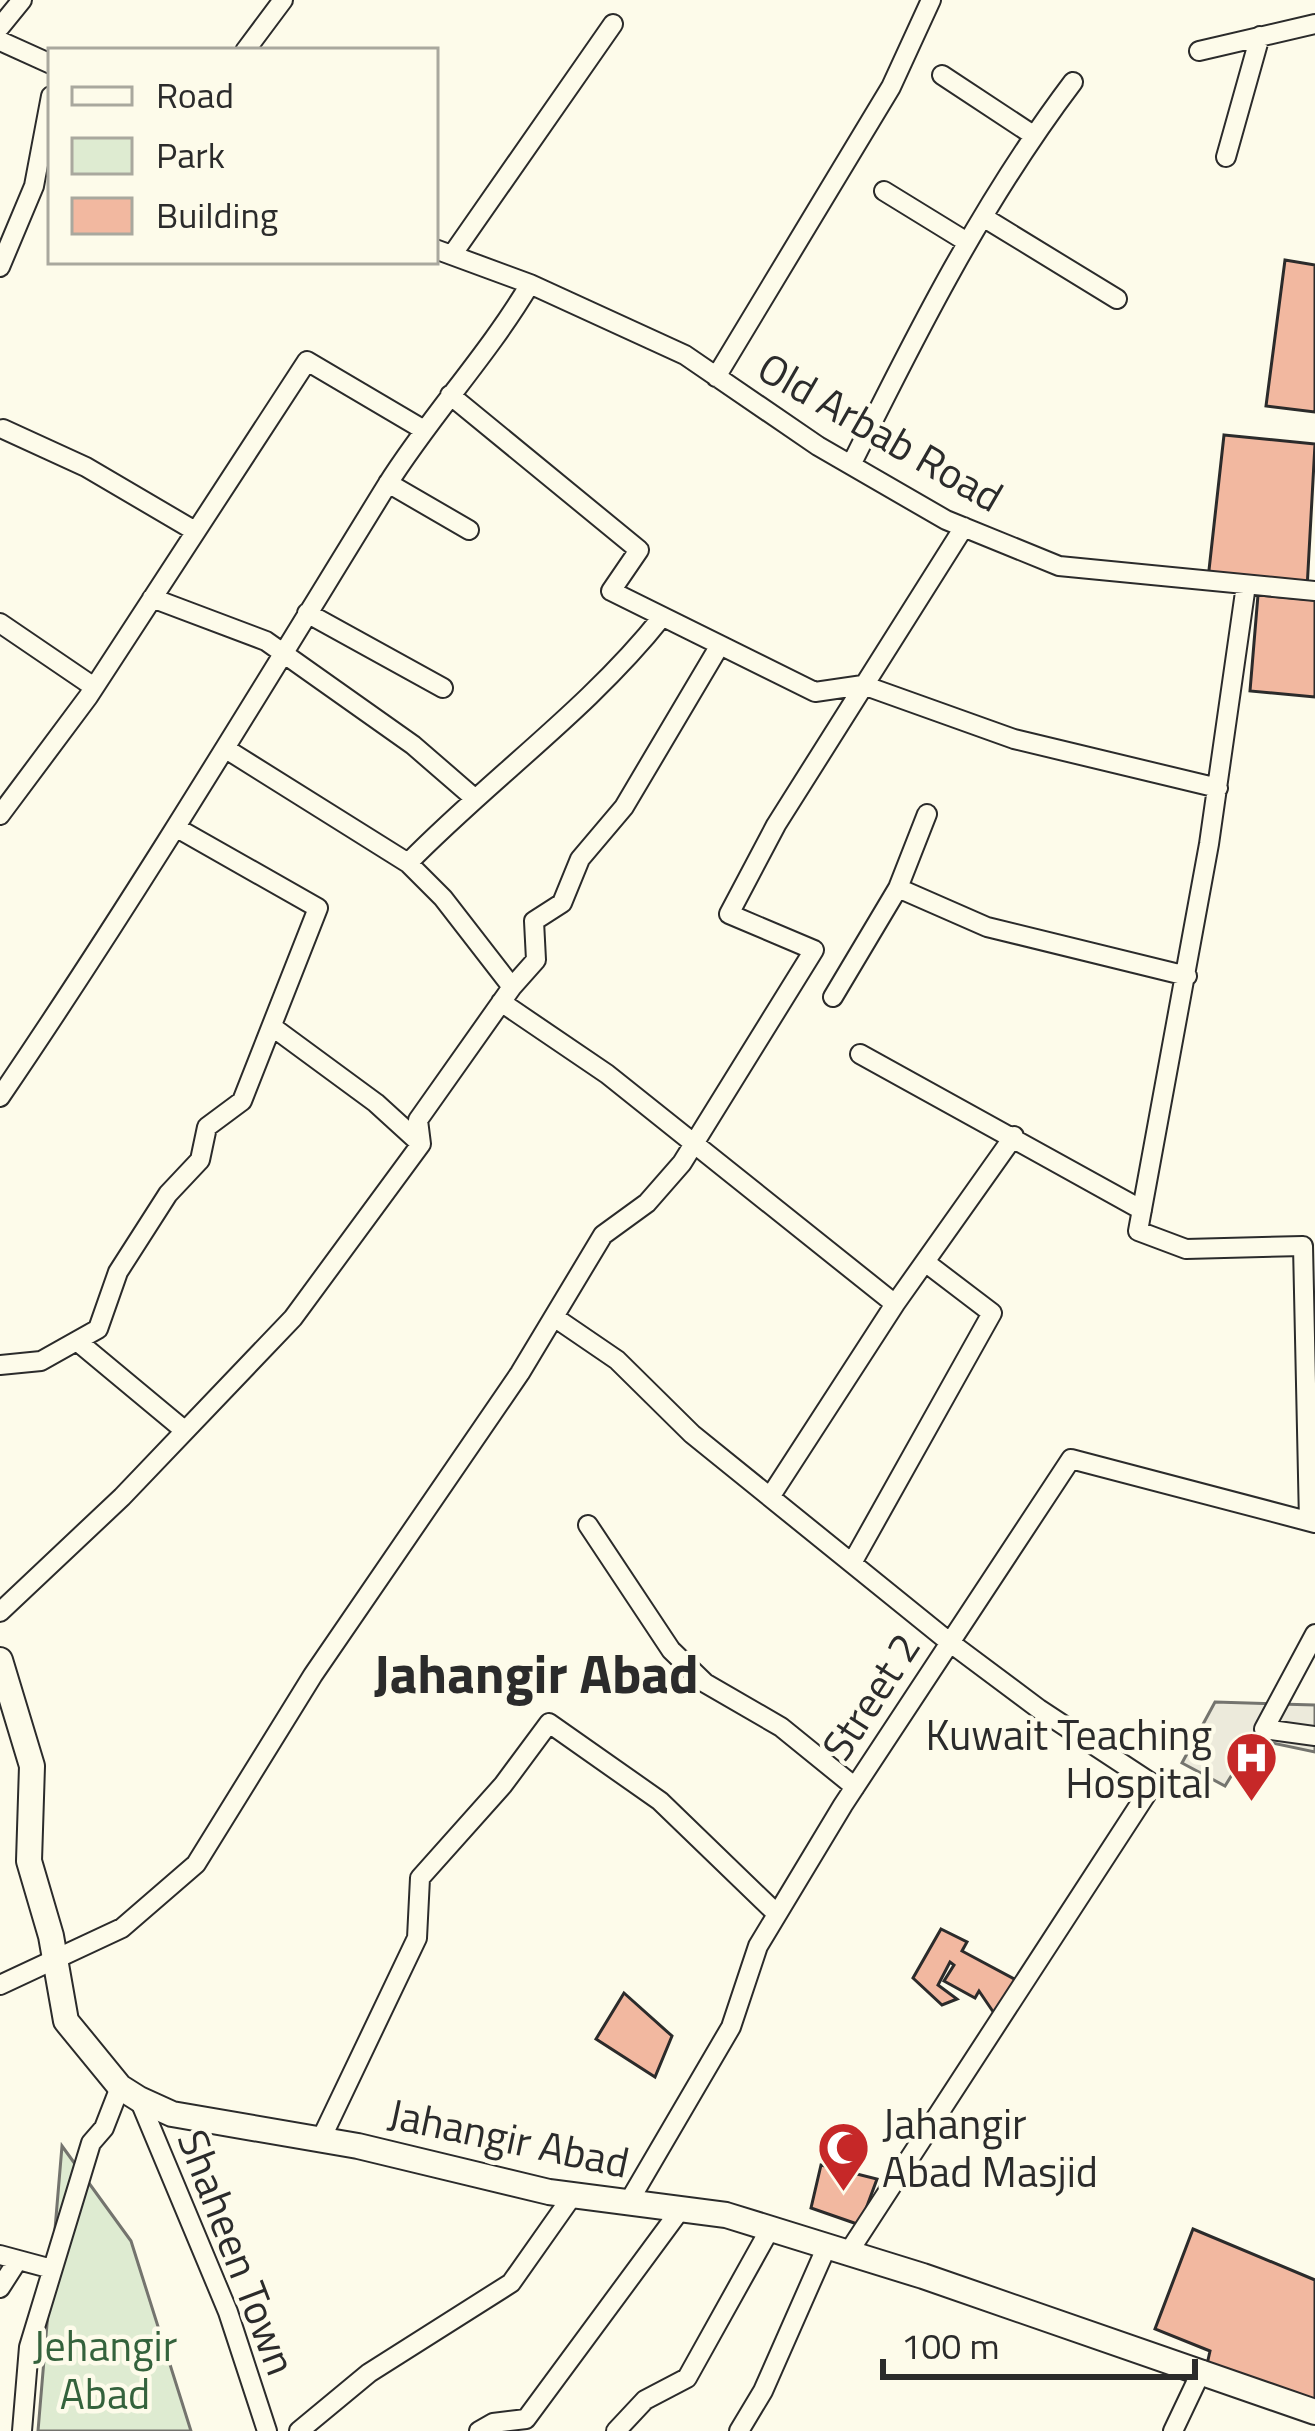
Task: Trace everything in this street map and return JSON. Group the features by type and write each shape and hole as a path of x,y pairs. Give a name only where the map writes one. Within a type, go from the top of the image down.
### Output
{"street":[{"path":"0,27 22,0"},
{"path":"247,48 283,0"},
{"path":"716,376 891,87 931,0"},
{"path":"1199,51 1315,23"},
{"path":"443,252 613,24"},
{"path":"1226,157 1260,36"},
{"path":"0,41 48,63"},
{"path":"942,75 1033,135"},
{"path":"851,465 936,292 1033,135 1073,82"},
{"path":"0,266 34,185 48,112"},
{"path":"884,191 967,242"},
{"path":"983,217 1117,298"},
{"name":"Old Arbab Road","path":"443,252 530,284 685,356 851,465 964,527 1059,566 1315,591"},
{"path":"0,1097 177,828 388,483 499,337 530,284"},
{"path":"0,814 94,687 307,362 424,430"},
{"path":"451,395 639,550 611,591 815,692 863,685 1014,739 1218,788"},
{"path":"1,430 86,467 195,531"},
{"path":"388,483 469,530"},
{"path":"0,1985 122,1928 196,1864 313,1675 410,1538 603,1235 647,1203 692,1146 814,950 729,914 776,825 964,527"},
{"path":"1246,585 1187,976 1138,1231 1186,1249 1303,1246 1312,1522"},
{"path":"152,598 266,640 413,745 473,797"},
{"path":"307,613 443,688"},
{"path":"408,863 473,797 624,664 662,616"},
{"path":"0,623 94,687"},
{"path":"0,1612 122,1497 293,1318 421,1144 418,1120 506,994 536,960 533,921 562,903 580,859 624,807 720,645"},
{"path":"226,749 408,863 442,898 506,994 895,1304"},
{"path":"833,997 898,888 927,814"},
{"path":"0,1365 41,1361 98,1329 118,1272 168,1194 200,1160 207,1127 242,1101 318,908 177,828"},
{"path":"898,888 987,927 1187,976"},
{"path":"274,1028 376,1102 421,1144"},
{"path":"860,1054 1142,1210"},
{"path":"770,1497 895,1304 1014,1136"},
{"path":"852,1563 992,1313 925,1262"},
{"path":"554,1317 617,1360 692,1434 948,1641 1039,1709 1153,1784 838,2250 740,2431"},
{"path":"77,1341 184,1430"},
{"name":"Street 2","path":"628,2203 731,2027 758,1946 777,1914 948,1641 1071,1459 1312,1522"},
{"path":"588,1525 671,1650 705,1683 781,1727 854,1787"},
{"path":"1315,1634 1264,1729 1315,1736"},
{"path":"0,1660 32,1766 28,1862 55,1956 66,2021 130,2093 91,2143 29,2347 22,2431"},
{"path":"321,2139 417,1938 420,1878 503,1785 549,1723 660,1801 777,1914"},
{"name":"Jahangir Abad","path":"130,2093 172,2114 321,2139 573,2195 770,2229 1202,2370 1315,2412"},
{"name":"Shaheen Town","path":"130,2093 228,2312 267,2431"},
{"path":"299,2431 369,2373 511,2283 573,2195"},
{"path":"478,2431 494,2423 526,2419 681,2210"},
{"path":"616,2431 645,2400 687,2378 770,2229"},
{"path":"0,2288 9,2257 52,2270"},
{"path":"1173,2431 1202,2370"}],"green space":[{"name":"Jehangir Abad","path":"62,2146 131,2241 191,2431 38,2431"}],"shaded area":[{"path":"1215,1702 1315,1705 1315,1752 1254,1739 1225,1786 1182,1763"}],"building":[{"path":"1285,260 1315,265 1315,412 1266,406"},
{"path":"1224,435 1315,444 1307,589 1208,579"},
{"path":"1258,595 1315,600 1315,697 1250,691"},
{"path":"941,1929 967,1942 962,1951 1016,1980 996,2016 979,1991 975,1998 944,1981 954,1965 950,1962 938,1985 957,1999 942,2005 913,1978"},
{"path":"624,1993 672,2036 655,2077 596,2039"},
{"name":"Jahangir Abad Masjid","path":"821,2165 877,2179 860,2225 811,2208"},
{"path":"1193,2229 1315,2280 1315,2415 1206,2369 1210,2351 1155,2329"}],"place":[{"name":"Kuwait Teaching Hospital","path":"1251,1804"},
{"name":"Jahangir Abad Masjid","path":"843,2193"}],"district":[{"name":"Jahangir Abad","path":"536,1673"}]}
